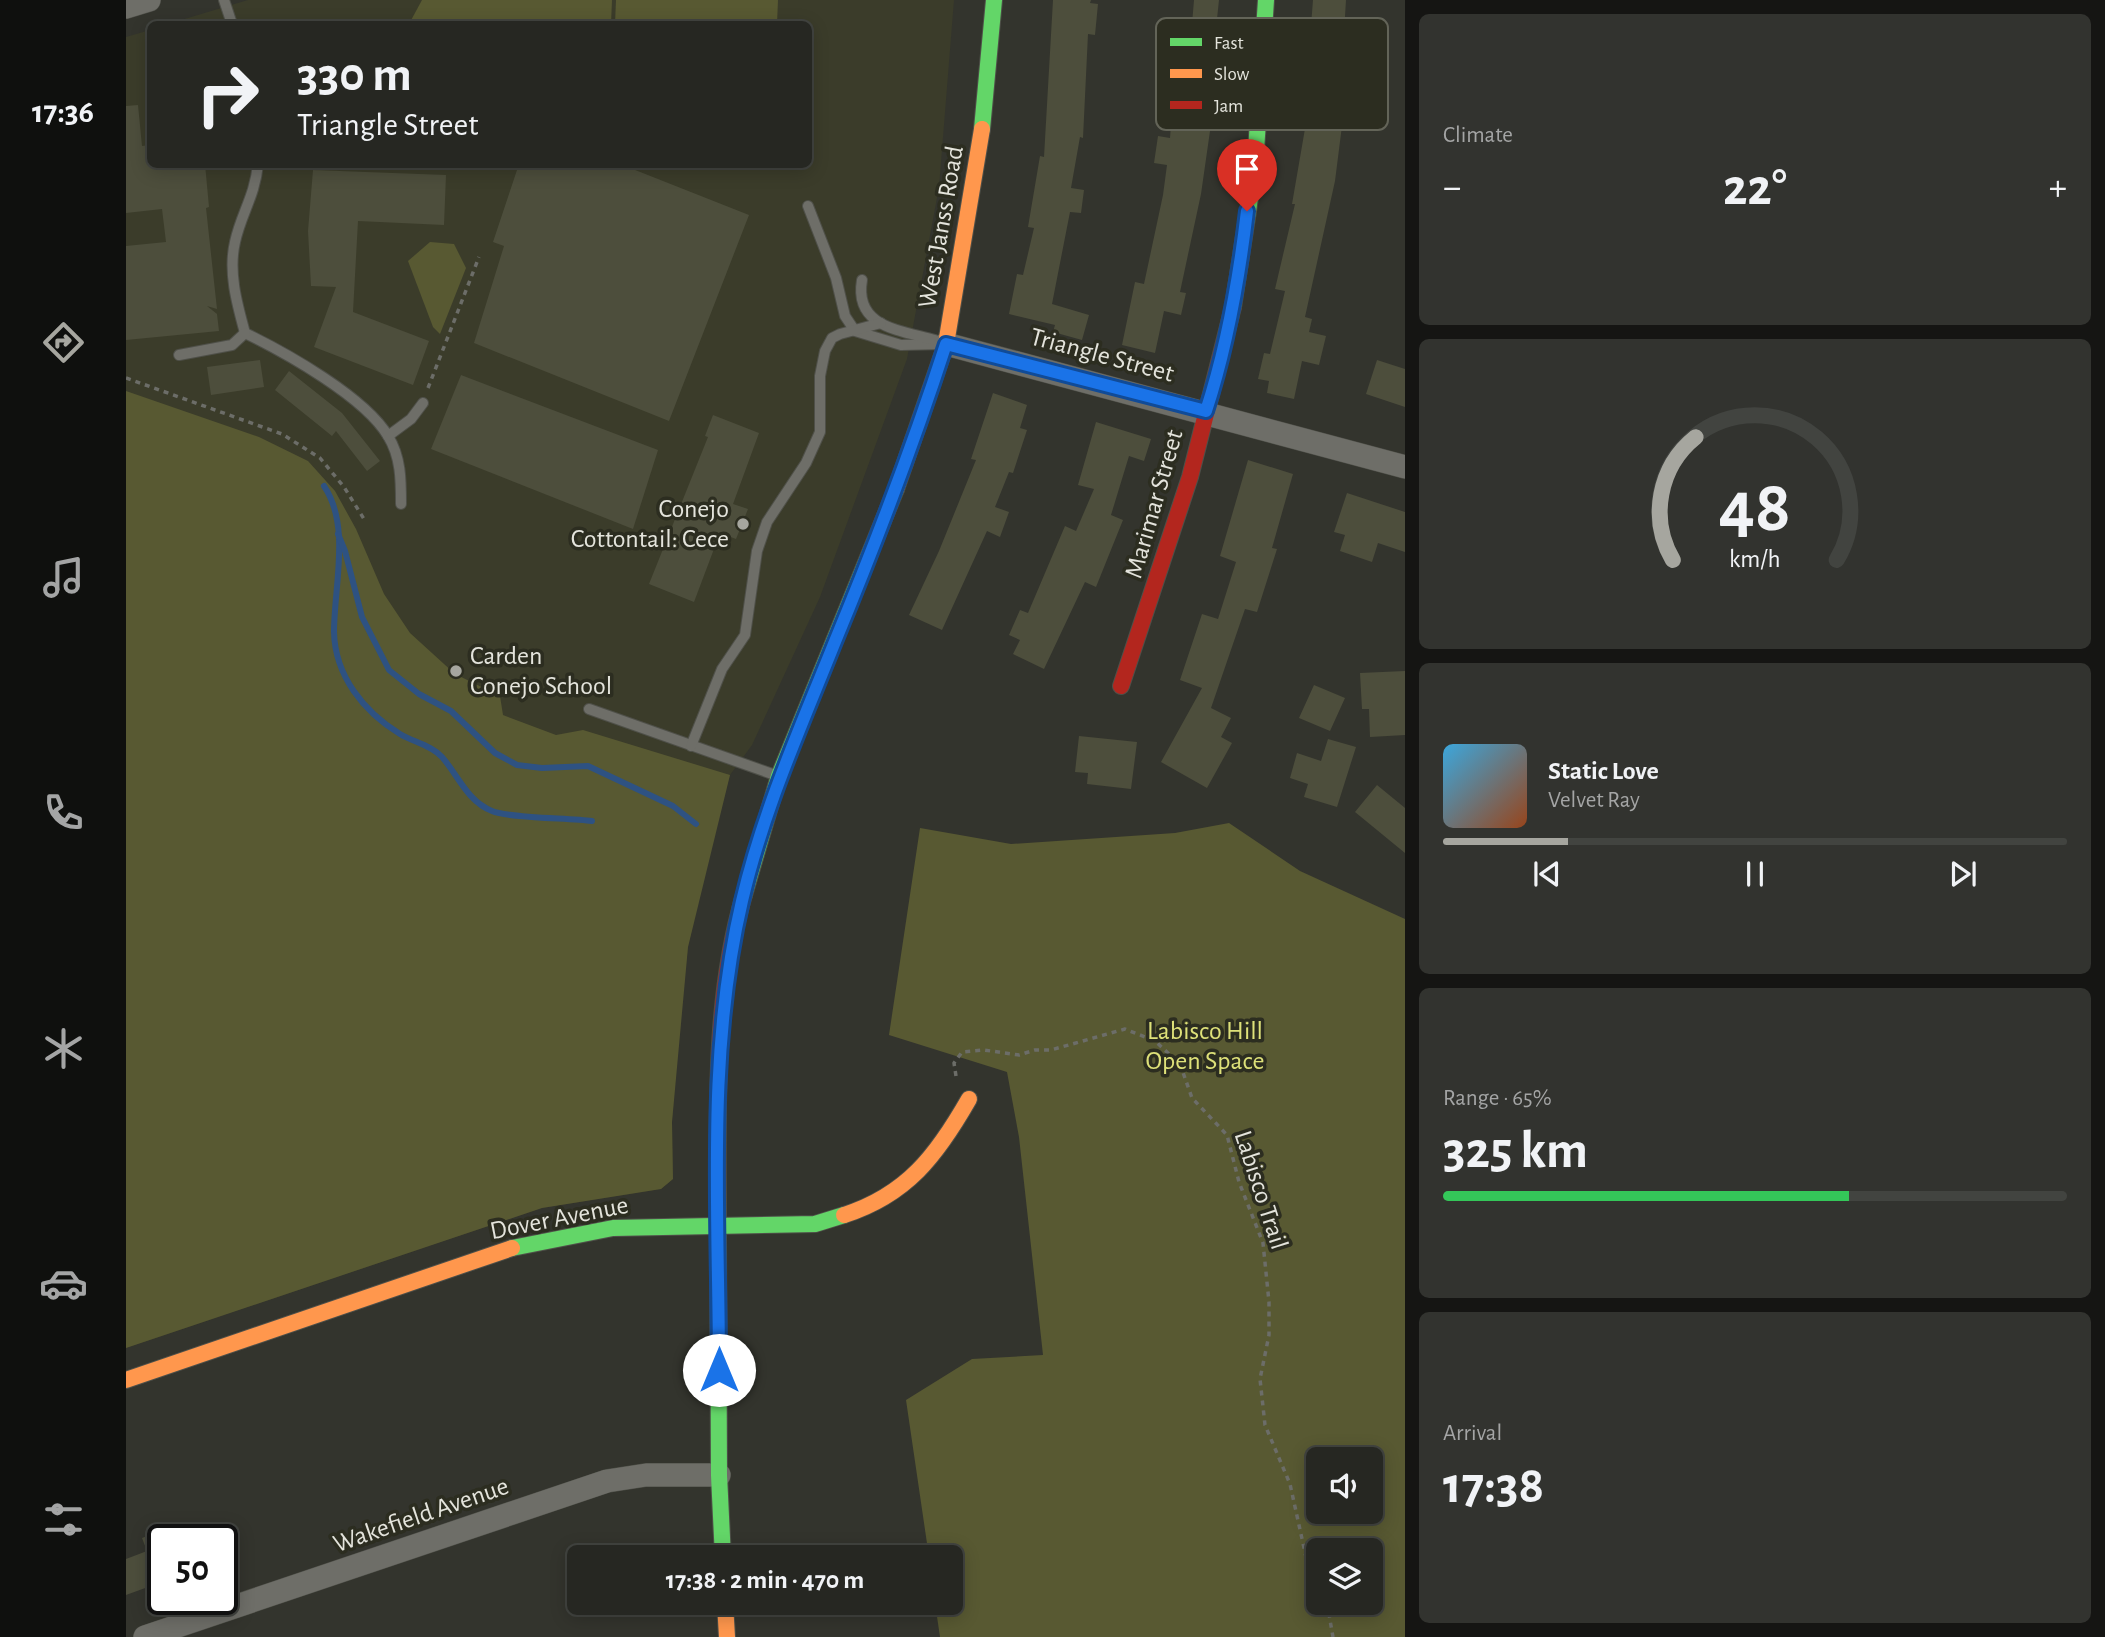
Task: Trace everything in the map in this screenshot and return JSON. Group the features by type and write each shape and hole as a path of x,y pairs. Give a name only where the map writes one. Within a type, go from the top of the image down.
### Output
{"main road":[{"name":"West Janss Road","path":"722,1545 719,1475 718,1080 724,1008 742,901 779,776 886,519 946,344 978,162 994,0"},
{"name":"Marimar Street","path":"1265,18 1266,0"},
{"name":"Marimar Street","path":"1121,686 1158,584 1217,378 1241,262 1256,130"},
{"name":"Dover Avenue","path":"126,1380 439,1271 533,1242 613,1228 815,1224 880,1202 913,1178 950,1132 969,1099"},
{"path":"726,1615 727,1637"}],"street":[{"path":"126,7 149,0"},
{"name":"Triangle Street","path":"946,344 1206,411 1405,467"},
{"name":"Wakefield Avenue","path":"145,1637 607,1481 646,1475 719,1475"}],"lane":[{"path":"224,0 231,21"},
{"path":"257,168 253,198 235,242 234,295 245,332 293,357 364,410 388,436 401,467 401,504"},
{"path":"808,206 836,278 845,316 855,331 901,345 946,344"},
{"path":"862,280 859,296 862,305 881,323 946,344"},
{"path":"691,746 722,669 744,635 757,551 767,522 806,463 820,432 820,376 825,351 832,338 881,323"},
{"path":"178,355 232,345 245,332"},
{"path":"388,436 411,419 423,403"},
{"path":"589,709 779,776"}],"path":[{"path":"423,403 479,257"},
{"path":"126,378 282,434 320,458 344,487 364,519"},
{"name":"Labisco Trail","path":"969,1099 966,1088 954,1071 954,1063 962,1052 984,1050 1019,1055 1035,1050 1051,1051 1093,1036 1115,1034 1125,1028 1155,1041 1181,1064 1192,1098 1227,1135 1239,1182 1263,1243 1269,1302 1269,1335 1260,1379 1265,1425 1290,1484 1306,1557"},
{"path":"1329,1615 1333,1637"}],"shaded area":[{"name":"Carden Conejo School","path":"248,0 954,0 939,187 907,359 820,597 752,745 730,775 706,865 688,947 679,1031 672,1122 673,1179 661,1189 542,1208 126,1348 126,37 147,31 147,168 812,168 812,21 178,21"}],"green space":[{"path":"422,0 612,0 611,21 411,21"},
{"path":"616,0 778,0 777,21 615,21"},
{"path":"430,242 454,244 466,268 440,334 433,327 408,261"},
{"path":"126,391 259,437 308,461 335,491 356,529 384,594 410,633 455,674 500,696 503,715 556,735 583,730 730,775 688,947 672,1122 673,1179 661,1189 542,1208 126,1348"},
{"name":"Labisco Hill Open Space","path":"1229,823 1300,871 1405,919 1405,1637 940,1637 937,1615 963,1615 963,1545 927,1545 906,1400 972,1359 1043,1355 1019,1137 1007,1072 889,1035 920,828 1011,844 1175,833"}],"building":[{"path":"1053,0 1091,0 1090,3 1098,4 1095,35 1088,34 1083,138 1080,137 1071,188 1084,190 1081,213 1070,212 1052,304 1089,315 1082,340 1053,332 1055,325 1009,314 1017,274 1023,275 1034,228 1028,227 1040,156 1044,157"},
{"path":"1194,0 1219,0 1217,18 1192,18"},
{"path":"1313,0 1346,0 1345,18 1312,18"},
{"path":"138,105 142,146 147,145 147,168 205,168 209,207 206,208 217,309 207,306 217,314 219,331 126,340 126,246 166,242 162,209 126,213 126,106"},
{"path":"1171,130 1210,130 1201,194 1180,292 1186,293 1181,315 1164,311 1155,353 1122,345 1135,282 1144,284 1163,195 1167,165 1154,163 1158,136 1170,138"},
{"path":"1305,130 1341,130 1335,181 1305,317 1312,319 1309,332 1326,336 1319,365 1302,361 1294,399 1267,393 1269,381 1258,379 1264,353 1270,354 1285,291 1275,289 1295,204 1292,204"},
{"path":"518,168 630,168 749,215 669,421 474,343 504,246 493,242"},
{"path":"313,170 446,175 444,225 358,221 353,312 429,341 413,385 314,347 336,287 311,286 308,231"},
{"path":"260,360 264,387 211,395 207,367"},
{"path":"1377,360 1405,369 1405,407 1366,394"},
{"path":"289,371 342,413 380,461 367,471 336,431 332,436 275,390"},
{"path":"461,375 658,450 633,529 431,449"},
{"path":"993,393 1027,405 1020,428 1027,430 1013,473 1009,472 995,507 1009,512 1000,537 987,531 942,630 909,615 939,551 976,460 971,459"},
{"path":"713,415 759,433 733,504 748,509 736,539 720,533 694,602 649,584 708,437 705,436"},
{"path":"1096,422 1151,439 1144,461 1129,456 1111,515 1123,520 1096,587 1085,582 1044,669 1013,654 1020,640 1009,635 1020,610 1028,613 1065,526 1076,531 1094,489 1078,485"},
{"path":"1248,460 1293,474 1272,548 1277,549 1257,612 1245,609 1211,708 1231,718 1221,737 1232,743 1207,788 1161,762 1202,688 1180,680 1202,614 1218,619 1236,562 1220,556"},
{"path":"1347,493 1405,512 1405,552 1378,543 1372,562 1340,551 1345,535 1334,532"},
{"path":"1405,671 1405,735 1370,737 1369,709 1362,709 1360,673"},
{"path":"1314,685 1345,698 1330,731 1299,718"},
{"path":"1079,736 1137,742 1131,789 1087,784 1088,773 1075,772"},
{"path":"1328,739 1356,747 1337,807 1304,797 1308,784 1290,778 1297,753 1321,761"},
{"path":"1377,785 1405,808 1405,853 1355,812"},
{"path":"147,1536 147,1551 142,1538"},
{"path":"147,1551 147,1587 126,1595 126,1559"}],"waterway":[{"path":"324,486 337,519 339,538 334,632 336,648 346,678 364,704 400,734 438,753 469,794 483,807 511,815 592,821"},
{"path":"338,534 362,617 389,670 419,694 451,711 495,753 517,765 542,768 588,766 673,806 696,824"}],"traffic: fast":[{"path":"982,129 994,0"},
{"path":"1265,18 1266,0"},
{"path":"1233,307 1255,166 1257,130"},
{"path":"744,895 779,776 896,489"},
{"path":"512,1248 613,1228 815,1224 844,1215"},
{"path":"718,1236 719,1475 722,1545"}],"traffic: slow":[{"path":"896,489 946,344 982,129"},
{"path":"844,1215 866,1207 903,1184 932,1155 969,1099"},
{"path":"126,1380 512,1248"},
{"path":"726,1615 727,1637"}],"traffic: jam":[{"path":"1121,686 1190,477 1233,307"},
{"path":"718,1236 718,1108 722,1021 726,978 744,895"}],"place":[{"name":"Conejo Cottontail: Cece","path":"743,524"},
{"name":"Carden Conejo School","path":"456,671"}],"route":[{"path":"719,1370 718,1080 730,960 742,901 779,776 886,519 946,344 1206,411 1217,378 1241,262 1247,211"}]}
